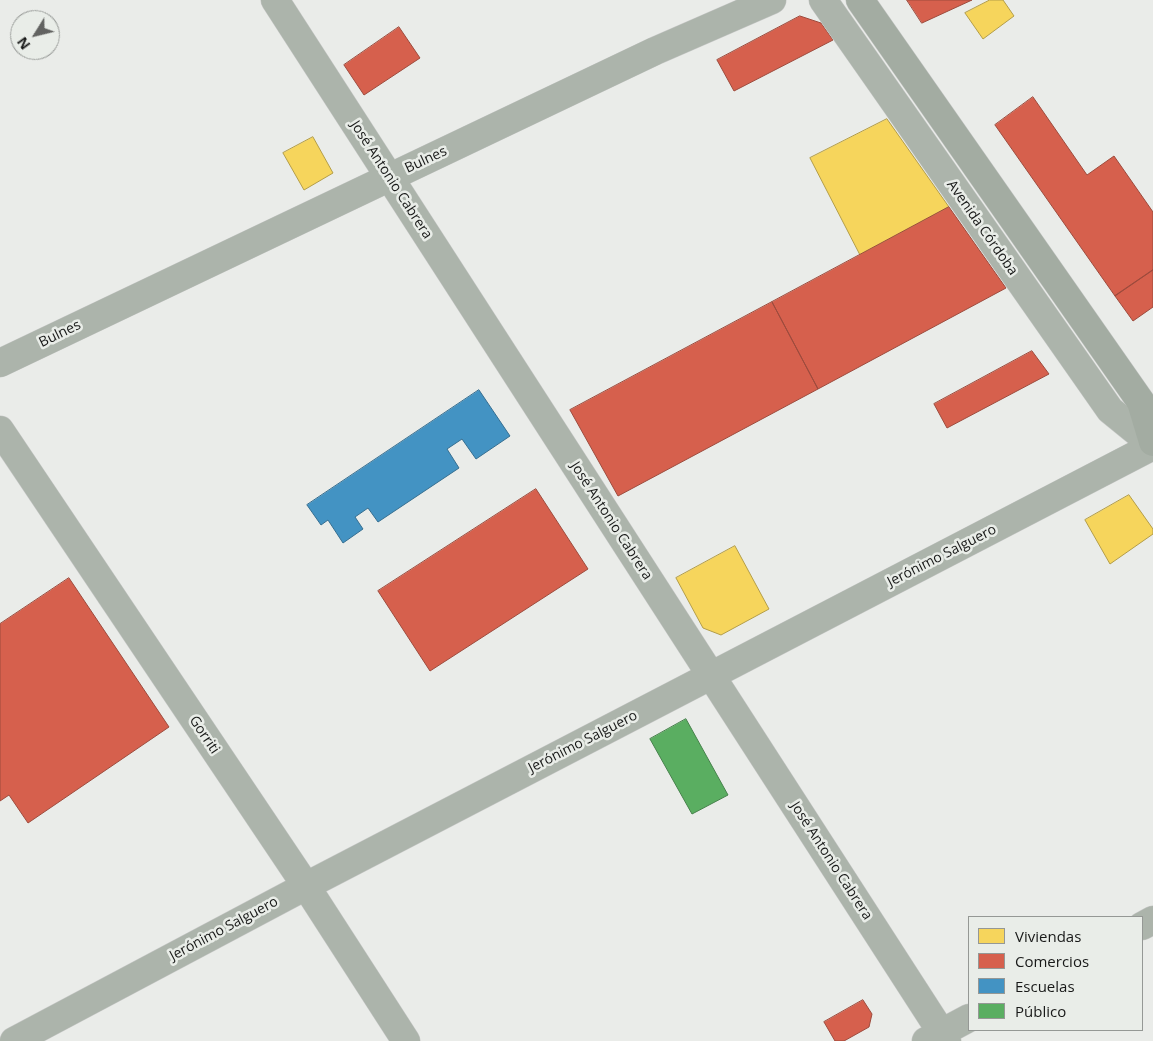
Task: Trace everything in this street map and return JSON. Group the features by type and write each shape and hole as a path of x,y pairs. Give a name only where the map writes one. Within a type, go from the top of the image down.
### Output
{"main road":[{"path":"860,0 1141,402 1153,444"}],"street":[{"name":"José Antonio Cabrera","path":"275,0 711,676 939,1038"},
{"name":"Bulnes","path":"0,363 655,51 772,0"},
{"name":"Avenida Córdoba","path":"823,0 1110,410 1153,444"},
{"name":"Gorriti","path":"0,430 306,886 406,1041"},
{"name":"Jerónimo Salguero","path":"14,1041 306,886 1153,444"},
{"path":"939,1038 968,1019"}],"building: Viviendas":[{"path":"990,0 1003,0 1014,16 983,39 965,13"},
{"path":"887,119 949,207 860,255 810,158"},
{"path":"313,137 333,173 304,190 283,153"},
{"path":"1129,495 1153,529 1153,534 1110,564 1085,520"},
{"path":"735,546 769,609 721,635 703,628 676,578"}],"building: Comercios":[{"path":"907,0 972,0 922,23"},
{"path":"800,16 821,23 833,40 734,91 717,60"},
{"path":"399,27 420,58 364,95 344,65"},
{"path":"1033,97 1087,175 1114,156 1153,212 1153,270 1115,296 995,125"},
{"path":"949,207 1006,288 818,389 772,302"},
{"path":"1153,270 1153,307 1133,321 1115,296"},
{"path":"772,302 818,389 618,496 570,410"},
{"path":"1032,351 1049,374 947,428 934,404"},
{"path":"536,489 588,569 430,671 378,591"},
{"path":"69,578 169,727 28,823 9,795 0,801 0,624"},
{"path":"863,1000 872,1014 869,1027 844,1041 835,1041 824,1022"}],"building: Escuelas":[{"path":"479,390 510,436 476,459 462,439 447,449 459,468 378,522 368,508 355,517 363,529 343,543 328,520 321,525 307,505"}],"building: Público":[{"path":"686,719 728,795 692,814 650,739"}]}
